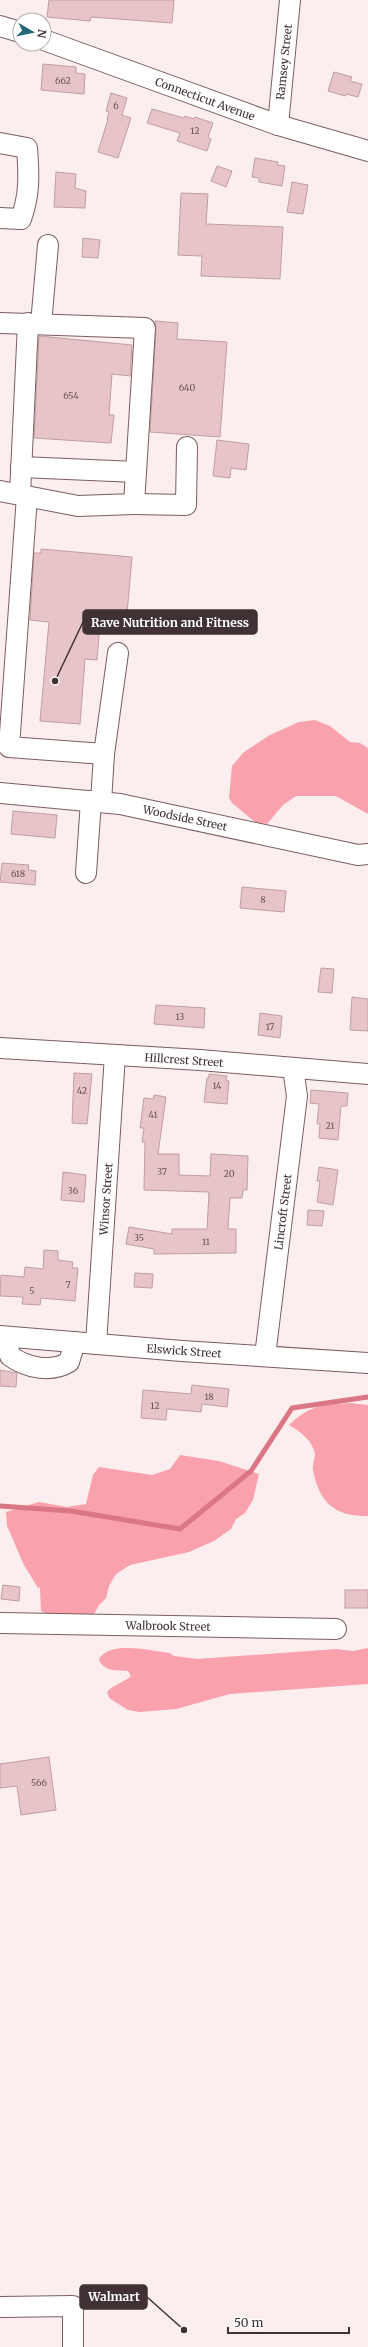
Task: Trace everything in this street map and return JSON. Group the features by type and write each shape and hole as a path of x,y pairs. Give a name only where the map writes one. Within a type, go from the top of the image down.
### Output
{"street":[{"name":"Ramsey Street","path":"278,125 290,0"},
{"path":"0,26 12,30"},
{"name":"Connecticut Avenue","path":"52,43 278,125 368,152"},
{"path":"0,143 27,148 29,172 28,200 20,219 0,218"},
{"path":"48,245 34,323 21,467 24,495 8,649 9,747 104,754"},
{"path":"0,323 145,328 134,504"},
{"path":"0,491 78,506 134,504 186,505 187,447"},
{"path":"21,467 136,472"},
{"path":"86,874 118,653"},
{"name":"Woodside Street","path":"0,793 120,804 358,855 368,854"},
{"name":"Hillcrest Street","path":"0,1048 368,1074"},
{"name":"Winsor Street","path":"96,1344 115,1055"},
{"name":"Lincroft Street","path":"265,1356 297,1096 293,1068"},
{"path":"3,1336 10,1356 22,1365 44,1368 62,1367 70,1362 75,1342"},
{"name":"Elswick Street","path":"3,1336 368,1363"},
{"name":"Walbrook Street","path":"0,1623 336,1629"},
{"path":"0,2307 74,2306 73,2347"}],"shaded area":[{"path":"315,720 330,726 350,742 360,743 368,748 368,814 336,796 296,796 283,805 267,824 255,822 232,803 229,798 232,766 244,752 270,735 299,722"},
{"path":"351,1403 368,1405 368,1516 346,1514 330,1505 324,1499 319,1491 313,1470 315,1454 314,1449 305,1437 289,1425 311,1409 325,1405"},
{"path":"180,1455 219,1461 259,1474 253,1500 245,1513 236,1519 231,1529 214,1541 189,1552 130,1565 116,1574 109,1586 106,1598 99,1605 94,1614 60,1617 46,1614 41,1611 40,1587 38,1588 24,1565 7,1526 6,1512 39,1502 67,1507 86,1504 93,1475 99,1467 152,1475 170,1469"},
{"path":"121,1648 152,1650 170,1653 174,1656 197,1659 336,1649 353,1651 368,1648 368,1684 230,1694 176,1709 140,1712 128,1710 109,1698 107,1692 131,1676 128,1671 111,1670 107,1668 99,1659 105,1653"}],"building":[{"path":"49,0 174,0 172,23 91,17 90,21 52,17 52,12 48,12"},
{"path":"43,64 76,67 76,73 85,74 84,94 41,90"},
{"path":"334,72 352,77 350,81 362,84 358,97 346,94 345,96 328,91"},
{"path":"111,93 127,98 122,115 131,118 118,158 98,152 108,119 109,112 106,111"},
{"path":"152,109 184,118 185,116 194,119 195,117 213,123 208,137 211,139 207,151 177,141 180,133 147,123"},
{"path":"255,158 278,162 277,165 285,166 282,186 259,182 259,178 252,177"},
{"path":"217,166 232,171 226,187 211,181"},
{"path":"56,172 76,174 75,188 86,191 85,208 54,207"},
{"path":"292,182 308,185 303,214 287,212"},
{"path":"181,193 208,194 206,224 283,227 280,279 201,276 202,256 178,255"},
{"path":"83,238 100,240 98,258 82,257"},
{"path":"155,321 178,323 177,339 227,342 220,437 150,432 156,329"},
{"path":"39,336 132,345 130,376 112,374 109,415 114,415 111,443 34,438"},
{"path":"217,440 249,444 246,470 231,468 230,478 213,476"},
{"path":"41,549 132,557 126,625 100,623 97,660 85,659 80,724 40,721 49,622 30,620 34,553 41,553"},
{"path":"13,811 57,815 55,838 11,834"},
{"path":"2,863 29,865 28,870 36,871 35,885 0,882"},
{"path":"242,887 286,891 284,912 240,908"},
{"path":"321,968 334,969 332,993 318,992"},
{"path":"352,997 368,999 368,1031 350,1030"},
{"path":"156,1005 205,1008 204,1028 154,1024"},
{"path":"260,1013 282,1016 280,1038 258,1035"},
{"path":"74,1073 92,1074 87,1124 72,1123"},
{"path":"209,1074 227,1076 226,1080 229,1081 227,1104 204,1102 207,1078 209,1078"},
{"path":"311,1090 348,1093 347,1106 341,1106 338,1140 319,1138 320,1124 317,1124 319,1104 310,1103"},
{"path":"154,1095 166,1097 158,1154 179,1154 179,1175 210,1176 211,1154 248,1156 247,1190 243,1190 242,1198 230,1198 228,1229 236,1229 236,1253 154,1254 154,1249 126,1244 129,1227 172,1234 172,1229 207,1229 209,1192 144,1190 145,1142 142,1142 144,1128 140,1128 144,1098 153,1099"},
{"path":"319,1167 338,1170 333,1205 317,1202 320,1181 317,1181"},
{"path":"63,1172 86,1175 84,1202 61,1200"},
{"path":"308,1210 324,1211 322,1226 307,1225"},
{"path":"44,1250 58,1251 58,1260 73,1262 72,1268 78,1268 75,1301 41,1298 40,1305 22,1304 23,1297 0,1296 1,1275 24,1277 25,1267 43,1269"},
{"path":"135,1273 153,1274 152,1288 134,1287"},
{"path":"0,1370 17,1373 16,1387 0,1386"},
{"path":"192,1385 229,1389 227,1407 202,1404 201,1412 167,1409 166,1420 141,1418 143,1390 191,1394"},
{"path":"3,1585 20,1587 19,1601 1,1599"},
{"path":"345,1590 368,1590 368,1608 345,1608"},
{"path":"49,1757 56,1810 21,1815 17,1786 0,1788 0,1764"}],"waterway":[{"path":"0,1506 71,1511 180,1529 251,1471 292,1408 368,1397"}],"place":[{"name":"Rave Nutrition and Fitness","path":"55,681"},
{"name":"Walmart","path":"184,2330"}]}
